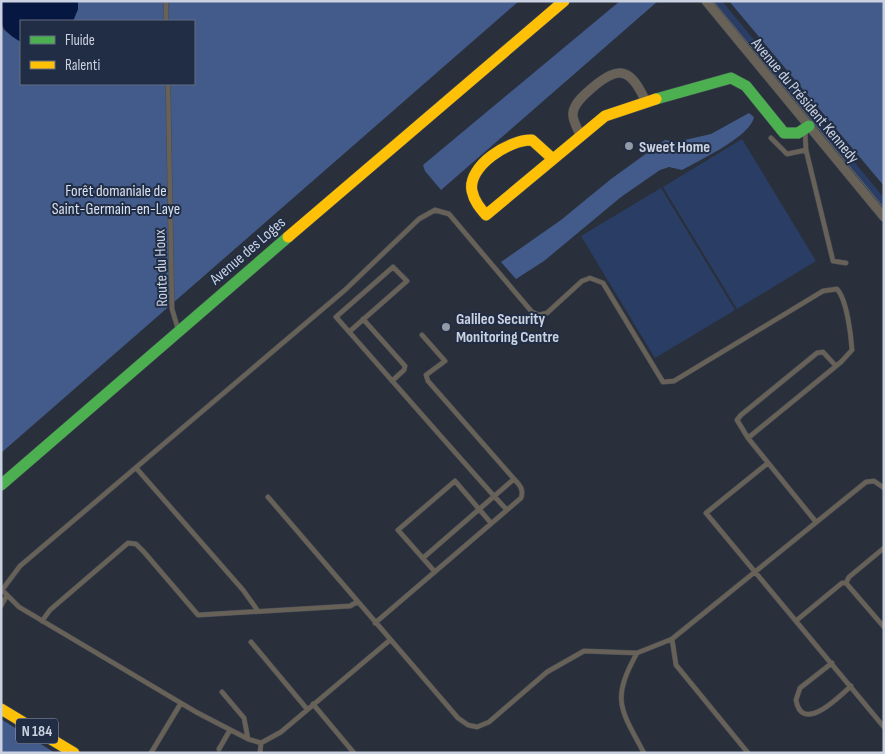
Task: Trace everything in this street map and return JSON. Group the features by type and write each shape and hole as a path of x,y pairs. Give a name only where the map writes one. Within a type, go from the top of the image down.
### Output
{"main road":[{"name":"Avenue des Loges","path":"515,42 558,1"},
{"name":"Avenue des Loges","path":"1,485 564,1"},
{"path":"552,159 532,140 513,141 477,170 472,182 473,199 486,215 605,116 646,102 731,78 736,79 747,87 780,129 791,134 807,128"},
{"name":"N 184","path":"1,709 74,753"}],"street":[{"name":"Avenue du Président Kennedy","path":"706,1 807,128 884,217"},
{"path":"580,135 573,116 575,107 584,94 607,76 615,73 631,77 637,82 646,102"}],"lane":[{"path":"166,1 166,20"},
{"name":"Route du Houx","path":"168,85 172,309 178,331"},
{"path":"807,128 806,150 833,260 846,263"},
{"path":"771,138 787,154 806,150"},
{"path":"390,640 276,736 261,743 230,730 181,703 42,621 19,607 2,590 20,566 137,469 345,290 419,219 435,210 450,214 532,312 539,315 547,313 582,282 590,278 603,283 663,382 674,381 830,289 837,289 842,294 852,350 836,366 748,438"},
{"path":"349,332 407,281 393,266 336,317 349,332 392,381 507,510"},
{"path":"363,319 405,366 404,370 392,381"},
{"path":"375,623 521,498 523,494 521,487 428,381 426,375 445,361 422,335"},
{"path":"816,522 768,464 737,420 817,353 823,352 836,366"},
{"path":"768,464 706,513 884,727"},
{"path":"137,469 243,590 258,611"},
{"path":"423,558 514,479"},
{"path":"435,572 398,530 455,481 491,523"},
{"path":"268,497 458,718 468,725 477,727 489,722 547,672 569,658 590,650 637,653 672,639 866,482 874,481 884,488"},
{"path":"42,621 50,610 128,542 136,544 144,552 198,615 350,606 357,602"},
{"path":"846,583 849,577 884,548"},
{"path":"796,620 842,583 846,583"},
{"path":"846,583 884,627"},
{"path":"1,606 7,595"},
{"path":"672,639 676,666 748,753"},
{"path":"251,642 307,709"},
{"path":"637,653 621,688 621,706 644,753"},
{"path":"832,663 800,688 796,700 802,710 808,714 818,714 851,686"},
{"path":"222,692 244,718 248,739"},
{"path":"151,753 181,703"},
{"path":"313,704 354,753"},
{"path":"219,749 230,730"},
{"path":"260,753 261,743"}],"shaded area":[{"path":"1,1 78,1 78,9 73,20 20,20 20,41 5,30 1,15"},
{"path":"711,1 722,1 884,198 884,211"},
{"path":"742,139 816,261 737,309 663,187"},
{"path":"661,188 735,310 655,358 581,236"}],"green space":[{"name":"Forêt domaniale de Saint-Germain-en-Laye","path":"78,1 519,1 1,453 1,25 4,30 20,41 20,85 195,85 195,20 73,20 78,9"},
{"path":"620,1 658,1 441,190 425,171 423,165"},
{"path":"729,1 884,1 884,186"},
{"path":"749,113 754,117 751,124 735,139 682,170 669,167 660,170 621,197 544,261 516,279 501,262 561,220 611,179 665,140 676,142 711,134"},
{"path":"1,719 55,753 1,753"}],"tram line":[{"path":"713,1 884,208"}],"traffic: fast":[{"path":"656,99 731,78 746,86 784,133 798,133 809,126"},
{"path":"1,485 288,237"}],"traffic: slow":[{"path":"288,237 564,1"},
{"path":"553,159 532,140 523,141 502,149 483,164 476,172 472,182 472,191 479,207 486,215 605,116 656,99"},
{"path":"1,709 74,753"}],"place":[{"name":"Sweet Home","path":"629,146"},
{"name":"Galileo Security Monitoring Centre","path":"446,327"}]}
